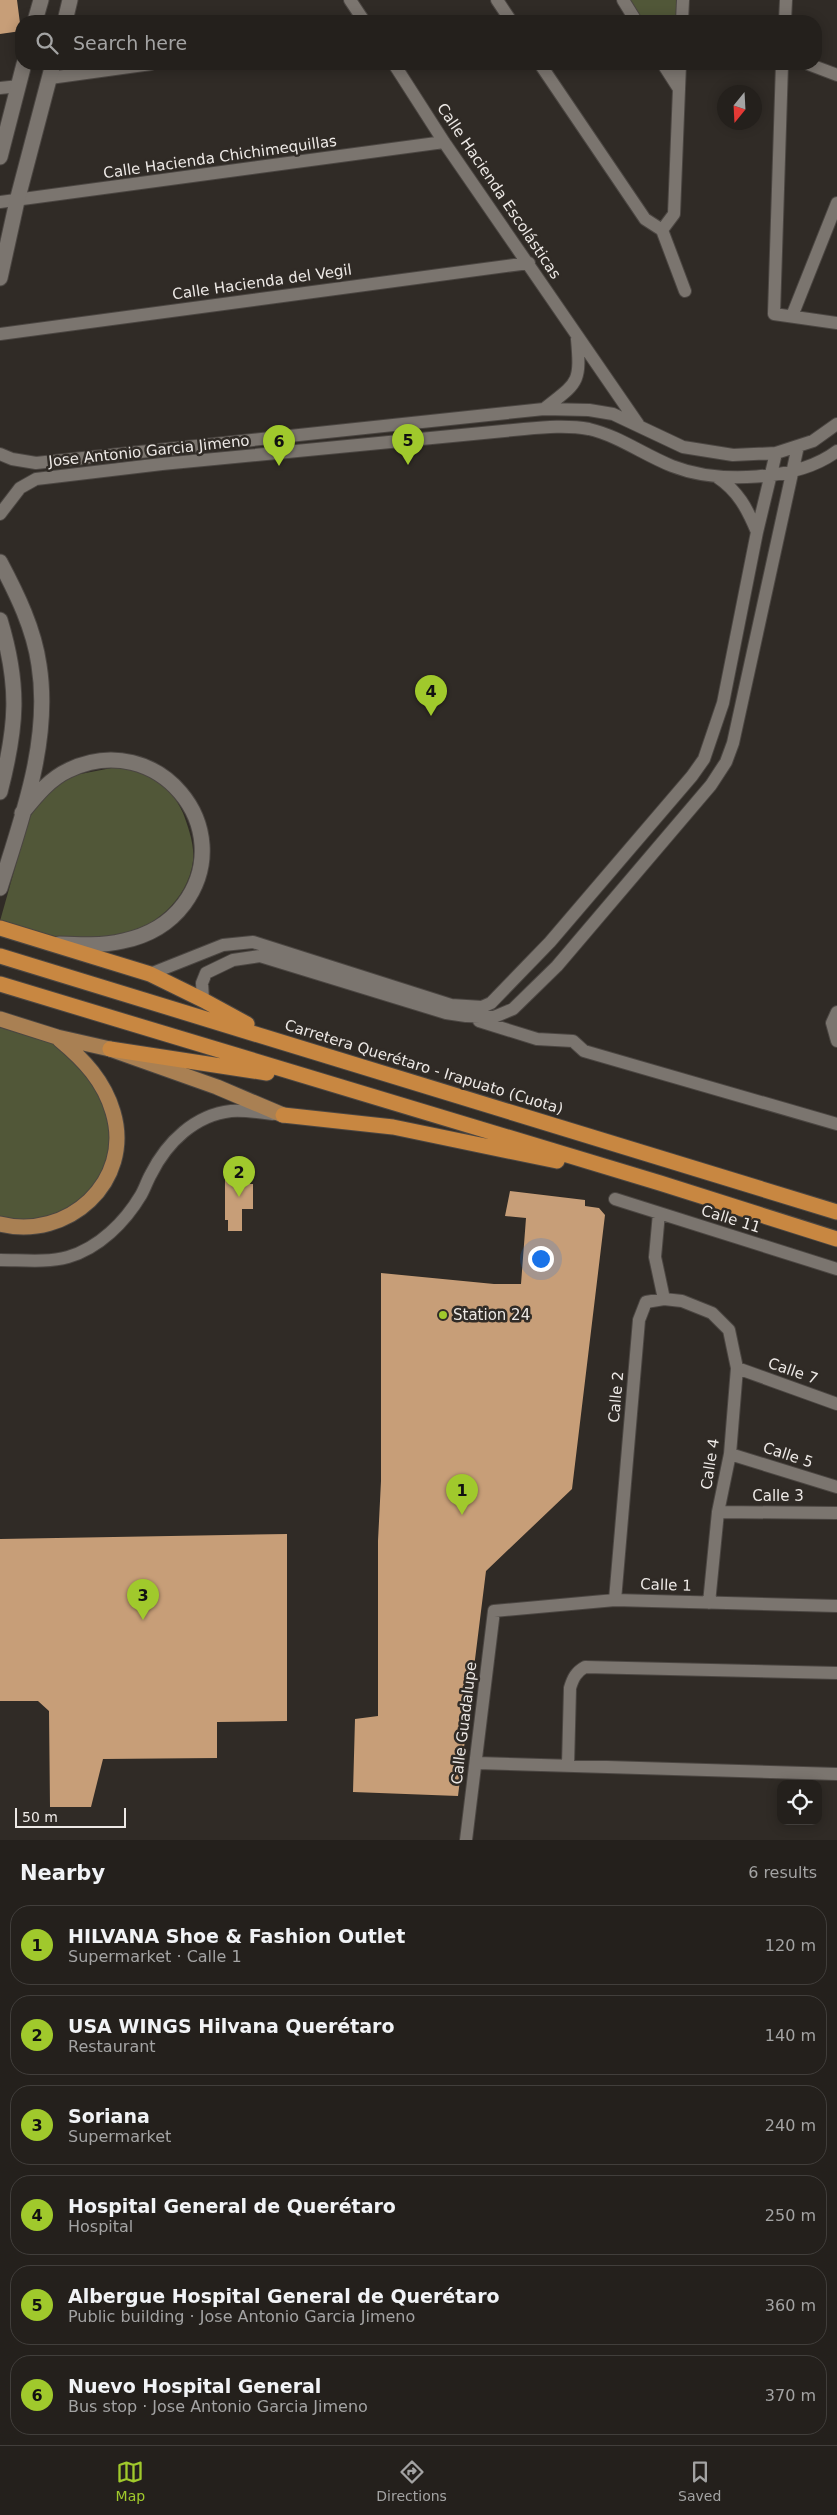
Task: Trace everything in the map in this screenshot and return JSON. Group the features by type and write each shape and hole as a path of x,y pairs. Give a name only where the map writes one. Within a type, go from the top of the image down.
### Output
{"highway":[{"path":"0,928 150,974 203,1000 271,1038"},
{"name":"Carretera Querétaro - Irapuato (Cuota)","path":"0,956 837,1212"},
{"path":"0,984 660,1183 837,1239"},
{"path":"110,1049 318,1080"},
{"path":"283,1114 393,1127 660,1183"}],"main road":[{"path":"37,15 41,0"},
{"path":"66,15 70,0"},
{"path":"0,158 23,70"},
{"path":"0,278 17,201 52,71"},
{"path":"0,562 29,626 41,681 39,740 22,813 0,888"},
{"path":"0,620 8,646 15,708 12,745 0,792"},
{"path":"22,813 45,786 68,770 94,762 124,760 152,768 167,778 187,802 200,832 202,851 197,881 190,895 170,919 149,932 125,941 93,945 50,944"},
{"path":"0,1019 57,1037 110,1049 217,1087 283,1114"},
{"path":"0,1224 24,1228 41,1226 69,1216 80,1209 102,1187 114,1162 117,1132 110,1100 93,1072 57,1037"}],"street":[{"path":"350,0 360,15"},
{"path":"497,0 507,15"},
{"path":"623,0 632,15"},
{"path":"682,15 683,0"},
{"path":"785,15 786,0"},
{"path":"822,69 837,75"},
{"path":"52,71 66,70"},
{"name":"Calle Hacienda Escolásticas","path":"398,70 444,142 639,425"},
{"path":"544,70 645,219 662,230 685,292"},
{"path":"667,70 679,90"},
{"path":"662,230 674,214 680,70"},
{"path":"782,70 774,314 837,323"},
{"path":"0,88 19,86"},
{"name":"Calle Hacienda Chichimequillas","path":"0,202 444,142"},
{"path":"792,316 837,203"},
{"name":"Calle Hacienda del Vegil","path":"0,334 528,263"},
{"name":"Calle Hacienda Escolásticas","path":"544,409 575,382 580,369 577,337"},
{"name":"Jose Antonio Garcia Jimeno","path":"0,454 36,463 544,409 589,410 613,414 683,447 733,455 776,453 813,441 837,424"},
{"name":"Jose Antonio Garcia Jimeno","path":"0,514 20,488 36,479 162,464 555,427 588,429 618,439 673,467 717,477"},
{"path":"451,1005 466,1016 494,1017 513,1009 557,966 711,786 726,762 733,743 798,446"},
{"path":"717,477 771,475 794,471 829,457 837,451"},
{"path":"150,974 223,945 253,942 451,1005 482,1007 490,1003 550,942 692,776 704,759 723,703 757,532 776,453"},
{"path":"69,459 72,476"},
{"path":"717,477 737,493 747,506 757,532"},
{"path":"203,1000 202,983 206,974 233,960 260,956 446,1012 466,1016 537,1039 573,1041 584,1051 837,1124"},
{"path":"837,1012 832,1023 837,1041"},
{"path":"0,1260 67,1258 98,1244 114,1229 132,1207 168,1148 186,1129 199,1121 232,1111 283,1114"},
{"name":"Calle 11","path":"615,1200 837,1269"},
{"path":"659,1213 655,1257 664,1299"},
{"name":"Calle 4","path":"664,1299 682,1301 712,1313 729,1330 737,1368 730,1454 718,1512 710,1603"},
{"name":"Calle 2","path":"615,1600 639,1320 646,1302 664,1299"},
{"name":"Calle 7","path":"737,1368 837,1404"},
{"name":"Calle 5","path":"730,1454 837,1487"},
{"name":"Calle 3","path":"718,1512 837,1513"},
{"name":"Calle 1","path":"494,1611 615,1600 837,1606"},
{"name":"Calle Guadalupe","path":"466,1840 468,1810 476,1763 494,1611"},
{"path":"568,1765 570,1688 573,1678 578,1671 585,1667 837,1673"},
{"path":"476,1763 837,1774"}],"green space":[{"path":"623,0 683,0 682,15 632,15"},
{"path":"122,766 156,778 170,791 183,813 192,843 193,861 190,875 176,900 167,911 143,927 116,937 101,939 72,939 0,921 29,818 43,798 70,776"},
{"path":"0,1023 52,1039 79,1063 110,1115 111,1148 98,1185 52,1220 0,1220"}],"building":[{"path":"0,0 17,0 19,15 15,15 15,32 0,34"},
{"path":"225,1177 246,1177 246,1184 253,1184 253,1209 242,1209 242,1231 228,1231 228,1220 225,1220"},
{"path":"510,1191 585,1200 585,1206 599,1208 605,1215 572,1489 486,1571 458,1796 353,1792 355,1719 378,1716 381,1273 494,1284 521,1284 526,1218 505,1216"},
{"path":"287,1534 287,1721 217,1722 217,1758 103,1759 91,1807 50,1807 49,1711 38,1701 0,1701 0,1539"}],"place":[{"name":"Albergue Hospital General de Querétaro","path":"408,465"},
{"name":"Nuevo Hospital General","path":"279,466"},
{"name":"Hospital General de Querétaro","path":"431,716"},
{"name":"USA WINGS Hilvana Querétaro","path":"239,1197"},
{"name":"Station 24","path":"443,1315"},
{"name":"HILVANA Shoe & Fashion Outlet","path":"462,1515"},
{"name":"Soriana","path":"143,1620"}]}
